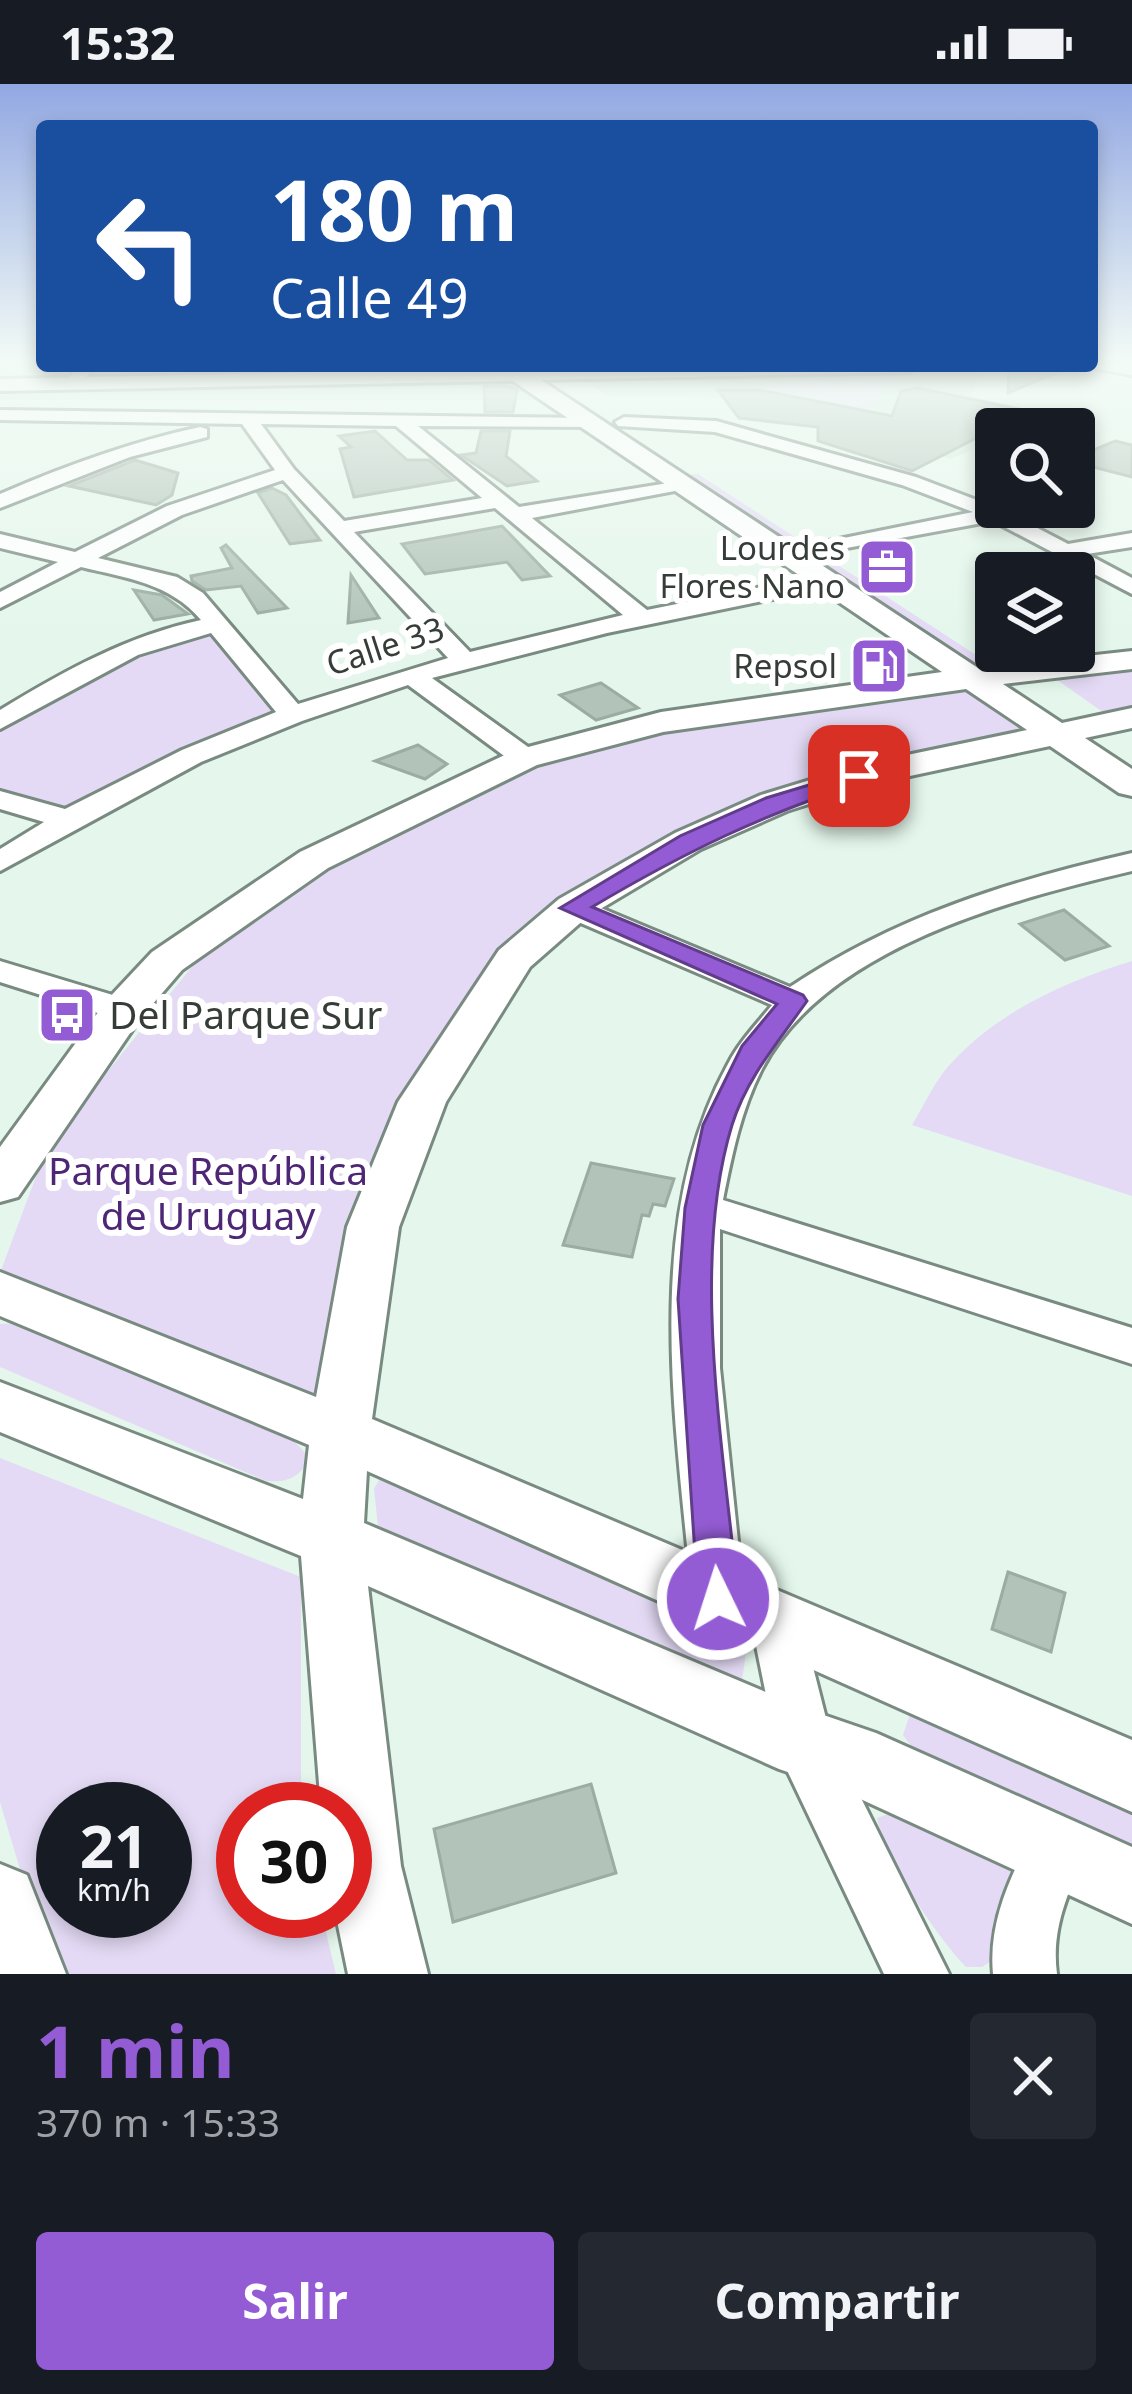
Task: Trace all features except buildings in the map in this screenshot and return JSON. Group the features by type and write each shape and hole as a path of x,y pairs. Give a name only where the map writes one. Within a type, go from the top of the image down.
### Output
{"main road":[{"path":"647,452 821,581 972,680 1074,731 1132,752"},
{"path":"656,452 682,476 822,549 1018,674 1132,785"},
{"path":"0,1184 123,1010 167,961 314,860 526,758 661,722 861,691 1132,660"},
{"path":"388,1974 363,1865 331,1539 340,1432 373,1226 422,1102 514,959 573,908 688,841 774,803 859,776 1132,718"},
{"path":"0,1293 340,1432 1132,1776"},
{"path":"0,1406 331,1539 804,1744 851,1758 1132,1886"},
{"path":"0,1902 26,1974"}],"street":[{"path":"0,502 123,452"},
{"path":"271,452 462,658"},
{"path":"440,452 640,617"},
{"path":"804,452 975,506"},
{"path":"0,601 182,503 287,473"},
{"path":"339,528 509,507 682,476"},
{"path":"822,549 975,518"},
{"path":"1022,528 1132,587"},
{"path":"1066,551 1132,539"},
{"path":"0,541 169,582 195,598 292,714"},
{"name":"Calle 33","path":"0,862 66,819 178,760 292,714 462,658 821,581"},
{"path":"0,721 116,652 162,634 218,624"},
{"path":"410,675 526,758"},
{"path":"0,800 66,819"},
{"path":"917,1974 804,1744 748,1612 694,1299 701,1208 717,1125 755,1046 794,1001 857,958 952,910 1132,862"},
{"path":"573,908 794,1001"},
{"path":"0,971 123,1010"},
{"path":"701,1208 1132,1346"},
{"path":"1025,1974 1021,1953 1035,1888 1055,1853"}],"shaded area":[{"path":"926,452 967,452 951,459"}],"green space":[{"path":"698,474 975,654 975,668 970,668 681,476"},
{"path":"215,627 286,713 66,813 0,792 0,724 121,653"},
{"path":"1132,665 1132,713 1110,717 1050,675"},
{"name":"Parque República de Uruguay","path":"964,687 1033,733 749,799 667,837 508,947 317,1406 0,1273 47,1147 206,949 335,857 534,765 653,732"},
{"path":"1132,961 1132,1196 912,1125 946,1069 986,1031 1056,990"},
{"path":"16,1323 292,1439 311,1459 292,1477 266,1481 0,1367 0,1324"},
{"path":"0,1458 301,1577 301,1782 216,1782 216,1938 327,1938 336,1974 51,1974 40,1938 192,1938 192,1782 36,1782 36,1923 0,1802"},
{"path":"386,1478 748,1638 742,1681 736,1686 389,1536 378,1527 374,1489"},
{"path":"929,1707 1132,1795 1132,1853 923,1762 903,1735 910,1714"},
{"path":"891,1813 1019,1869 1004,1953 982,1967 966,1967 954,1953 913,1897 890,1855 877,1818"}],"place":[{"name":"Lourdes Flores Nano","path":"887,567"},
{"name":"Repsol","path":"879,666"},
{"name":"Del Parque Sur","path":"67,1015"}],"route":[{"path":"718,1599 694,1299 701,1208 717,1125 755,1046 794,1001 573,908 688,841 774,803 859,776"}]}
